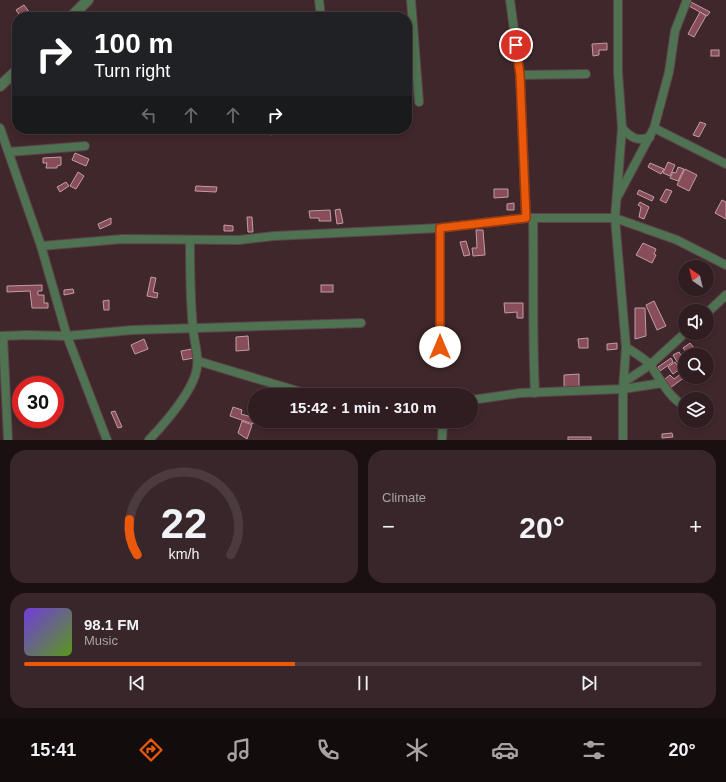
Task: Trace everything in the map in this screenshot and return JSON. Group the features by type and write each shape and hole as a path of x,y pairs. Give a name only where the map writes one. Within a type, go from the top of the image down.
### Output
{"street":[{"path":"76,12 88,0"},
{"path":"319,0 320,12"},
{"path":"411,0 412,12"},
{"path":"510,0 520,75 534,276 532,343 534,393"},
{"path":"618,0 618,72 622,128 615,218 626,347 623,386 623,440"},
{"path":"616,198 654,128 669,72 675,31 687,0"},
{"path":"412,13 419,102"},
{"path":"520,75 586,74"},
{"path":"0,86 12,75"},
{"path":"0,128 41,246 67,336 107,440"},
{"path":"622,128 631,138 643,140 650,137"},
{"path":"654,128 726,164"},
{"path":"8,152 85,146"},
{"path":"41,246 123,239 239,240 274,236 440,228 530,218 615,218 677,240 726,265"},
{"path":"440,228 440,347"},
{"path":"149,440 167,422 196,376 198,361 193,330 190,240"},
{"path":"714,306 726,295"},
{"path":"8,440 2,336 67,336 132,330 193,330 361,323"},
{"path":"623,386 678,339"},
{"path":"626,347 650,364 662,383 678,402"},
{"path":"198,361 288,388"},
{"path":"478,399 520,393 662,383"},
{"path":"442,440 443,428"}],"building":[{"path":"691,2 710,12 707,16 689,6"},
{"path":"24,5 29,12 17,12 16,10"},
{"path":"700,12 706,16 694,37 688,34"},
{"path":"607,43 607,50 599,50 599,55 593,56 592,44"},
{"path":"711,50 719,50 719,56 711,56"},
{"path":"700,122 706,124 699,137 693,135"},
{"path":"75,153 89,159 86,166 72,160"},
{"path":"61,157 61,165 57,166 57,168 46,168 47,163 43,163 43,158"},
{"path":"668,162 675,165 670,176 663,173"},
{"path":"650,163 664,169 661,174 648,167"},
{"path":"678,167 684,169 678,181 670,178 673,172 676,173"},
{"path":"685,169 697,175 689,191 677,185"},
{"path":"78,172 84,176 76,189 70,186"},
{"path":"66,182 69,186 60,192 57,187"},
{"path":"196,186 217,187 216,192 195,191"},
{"path":"494,189 508,189 508,197 494,198"},
{"path":"666,189 672,191 666,203 660,200"},
{"path":"639,190 654,197 652,201 637,194"},
{"path":"722,200 726,202 726,219 715,213"},
{"path":"640,202 649,207 644,219 639,217 641,207 638,205"},
{"path":"514,203 514,210 507,210 507,204"},
{"path":"340,209 343,223 337,224 335,210"},
{"path":"330,210 331,221 319,221 319,218 310,218 309,211"},
{"path":"247,217 252,217 253,232 248,232"},
{"path":"111,218 111,224 100,229 98,224"},
{"path":"224,225 233,226 233,231 224,231"},
{"path":"476,230 483,230 485,255 473,256 472,248 477,248"},
{"path":"466,241 470,255 464,256 460,242"},
{"path":"643,243 656,249 654,254 656,255 652,263 636,255"},
{"path":"151,277 156,278 153,292 158,293 157,298 147,296"},
{"path":"42,285 42,291 38,291 38,295 44,295 44,303 48,303 48,308 32,308 30,291 7,292 7,286"},
{"path":"321,285 333,285 333,292 321,292"},
{"path":"73,289 74,293 64,295 64,290"},
{"path":"109,300 109,310 104,310 103,301"},
{"path":"654,301 666,326 657,330 646,305"},
{"path":"504,303 523,303 523,318 517,318 517,312 505,313"},
{"path":"635,308 645,308 646,336 635,339"},
{"path":"248,336 249,350 236,351 236,337"},
{"path":"588,338 588,348 579,348 578,339"},
{"path":"144,339 148,349 135,354 131,345"},
{"path":"617,343 617,349 607,350 607,344"},
{"path":"690,343 694,348 683,348"},
{"path":"192,349 194,358 183,360 181,351"},
{"path":"678,352 678,363 673,355"},
{"path":"671,358 673,362 660,371 658,367"},
{"path":"675,362 678,366 678,370 673,374 668,367"},
{"path":"579,374 579,387 564,387 564,375"},
{"path":"670,375 674,379 678,376 678,382 670,388 665,379"},
{"path":"233,407 242,410 241,414 248,416 248,422 230,416"},
{"path":"115,411 122,427 118,428 111,412"},
{"path":"242,421 248,423 248,428 251,428 247,439 238,433"},
{"path":"672,433 673,437 662,438 662,434"},
{"path":"568,437 591,437 591,440 568,440"}],"route":[{"path":"440,347 440,228 526,218 520,75 516,45"}]}
